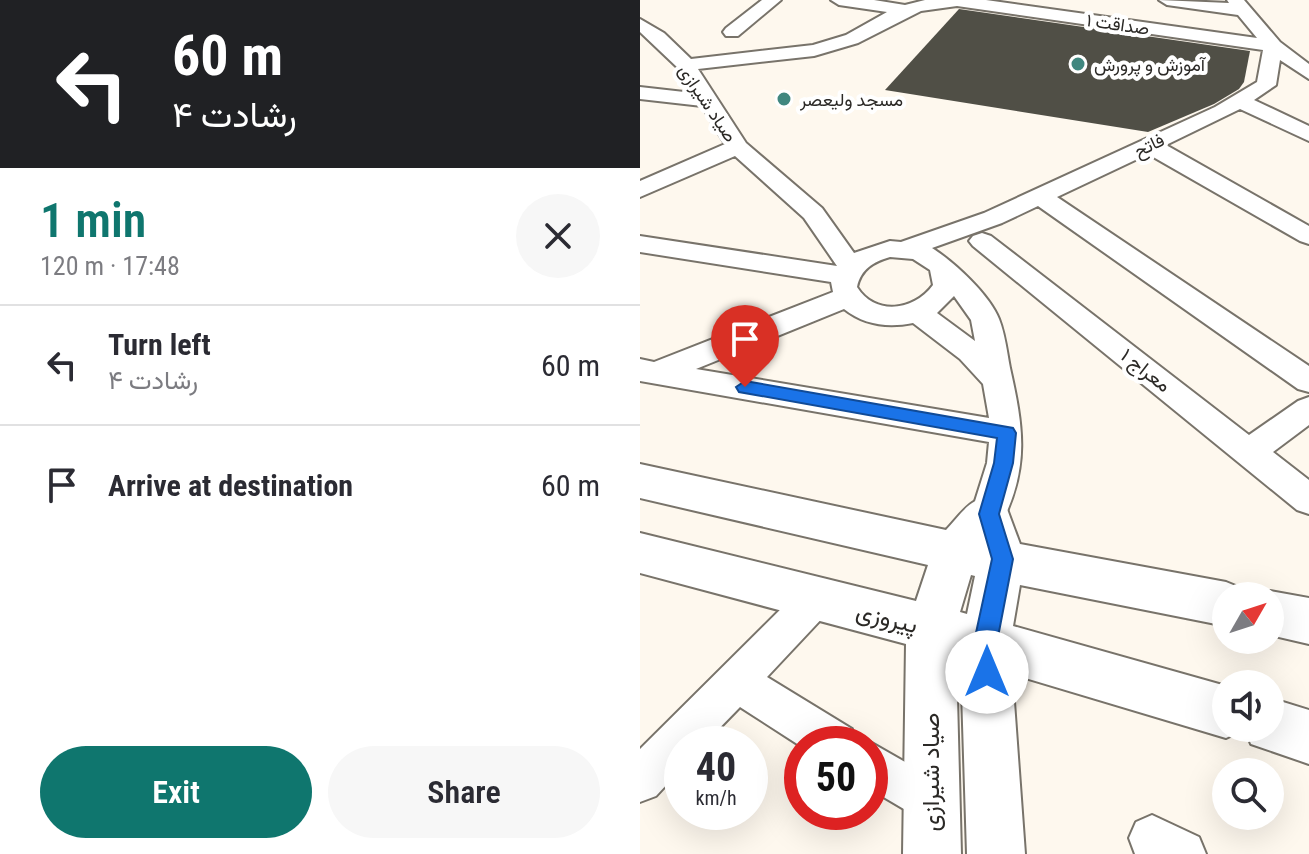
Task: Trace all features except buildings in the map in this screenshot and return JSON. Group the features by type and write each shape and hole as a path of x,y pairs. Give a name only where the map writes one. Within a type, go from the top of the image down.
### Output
{"main road":[{"path":"640,481 982,542 1212,600"},
{"name":"صیاد شیرازی","path":"932,854 931,629 982,542"},
{"name":"صیاد شیرازی","path":"982,542 996,854"},
{"name":"پیروزی","path":"640,553 985,642 1212,708"},
{"path":"1284,616 1309,621"},
{"path":"1284,729 1309,737"}],"street":[{"path":"732,32 773,0"},
{"path":"839,0 907,10"},
{"name":"صداقت ۱","path":"686,65 814,50 852,39 875,24 907,10 957,0 1273,46"},
{"path":"1167,0 1239,5 1273,46 1309,73"},
{"name":"صیاد شیرازی","path":"640,24 686,65 705,100 738,147 813,213"},
{"name":"فاتح","path":"987,229 1040,196 1239,101 1266,85 1273,46"},
{"path":"640,93 705,100"},
{"path":"1239,101 1309,134"},
{"path":"1149,145 1309,236"},
{"path":"640,190 738,147"},
{"path":"640,162 686,170"},
{"path":"1040,196 1309,381"},
{"path":"813,213 898,249 933,258 962,287 985,319"},
{"path":"813,213 848,280 869,312 902,316 918,312 942,296 947,286 945,270"},
{"path":"649,371 848,280 875,252 987,229"},
{"path":"945,270 987,229"},
{"name":"صیاد شیرازی","path":"982,542 1004,463 1007,433 985,319 974,283 974,262 987,229"},
{"name":"معراج ۱","path":"987,229 1309,500"},
{"path":"640,244 848,280"},
{"path":"918,312 970,352 998,381"},
{"path":"649,371 1007,433"},
{"path":"1249,452 1309,409"},
{"path":"640,780 815,600"},
{"path":"736,681 808,726"},
{"path":"888,775 931,802"}],"place":[{"name":"آموزش و پرورش","path":"1078,64"},
{"name":"مسجد ولیعصر","path":"784,99"}],"route":[{"path":"745,387 1007,433 1004,463 989,514 1002,559 985,642 987,672"}]}
